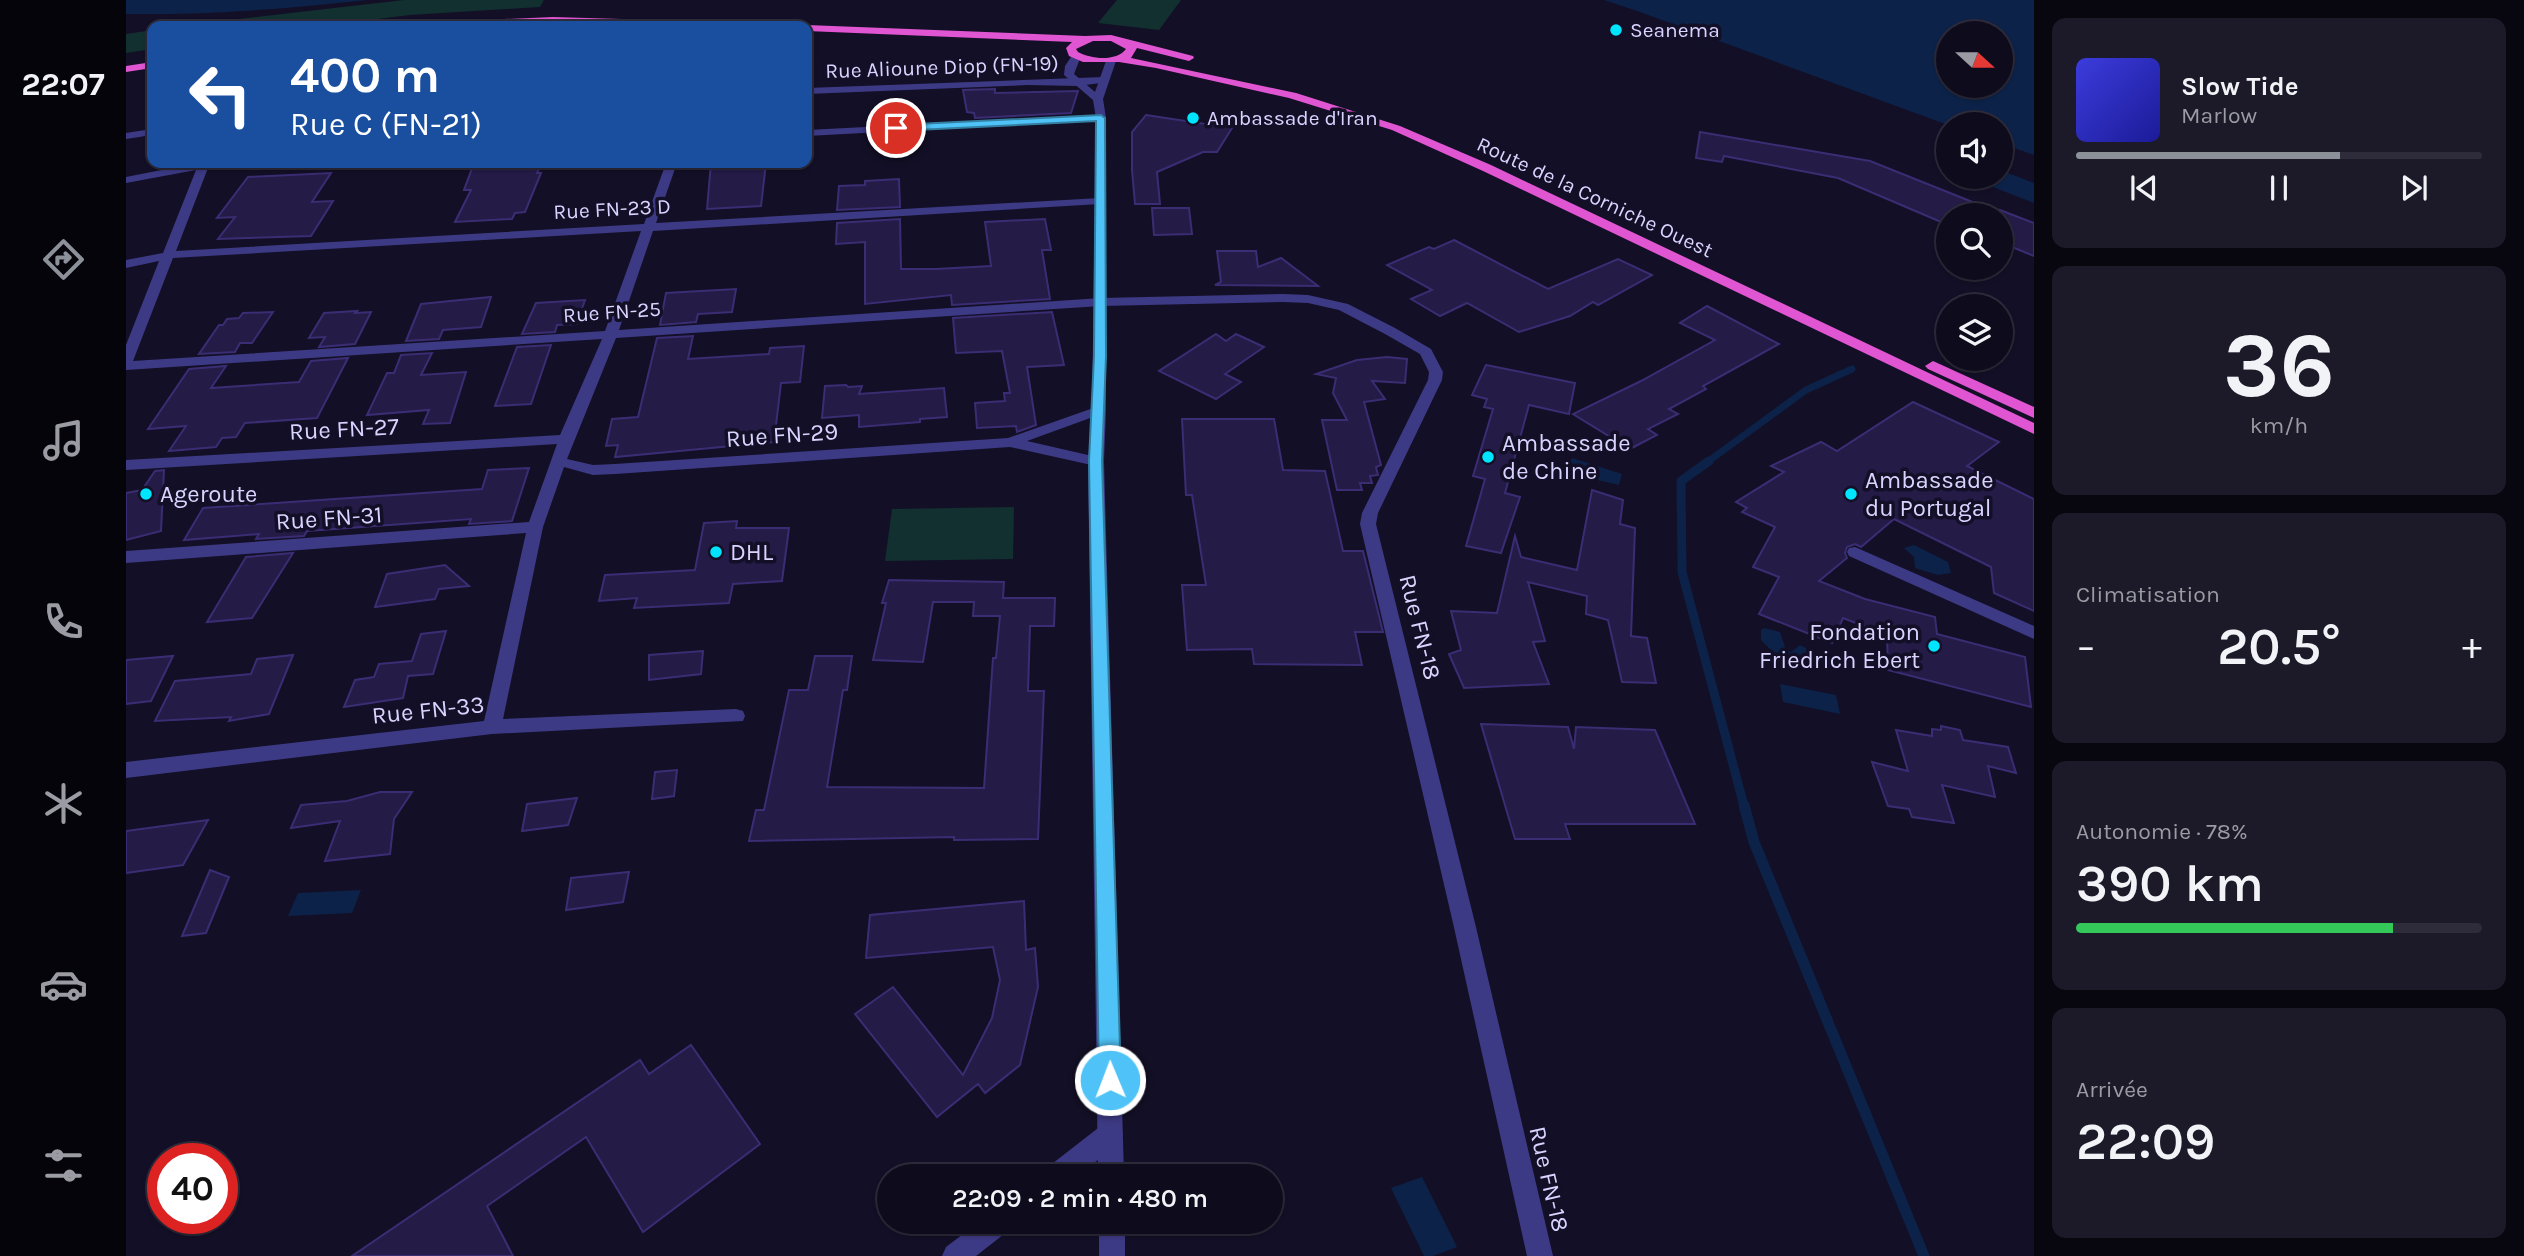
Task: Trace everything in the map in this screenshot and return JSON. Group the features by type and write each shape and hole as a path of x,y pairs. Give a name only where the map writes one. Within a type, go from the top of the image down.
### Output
{"highway":[{"path":"530,21 587,21"},
{"path":"812,28 1085,39"},
{"path":"812,35 959,42 1074,54 1073,45 1085,39"},
{"name":"Route de la Corniche Ouest","path":"1085,39 1102,37 1125,42 1307,89 1377,111 1451,140 2034,413"},
{"path":"1115,60 1131,53 1130,45 1125,42"},
{"name":"Route de la Corniche Ouest","path":"1074,54 1091,61 1115,60 1156,65 1292,95 1356,114 1435,144 2034,429"},
{"path":"126,63 147,60"},
{"path":"1105,77 1156,65"},
{"path":"126,69 147,66"}],"street":[{"path":"1074,54 1068,70 1069,75 1078,83"},
{"path":"1111,1164 1096,461 1101,302 1100,108 1105,77 1115,60"},
{"name":"Rue Alioune Diop (FN-19)","path":"812,91 1028,82 1078,83 1105,77"},
{"name":"Rue Alioune Diop (FN-19)","path":"1078,83 1100,108"},
{"path":"812,133 1100,108"},
{"path":"126,136 147,133"},
{"path":"126,180 184,168"},
{"path":"126,364 203,168"},
{"path":"492,727 535,527 565,439 611,333 669,168"},
{"name":"Rue FN-23 D","path":"126,264 170,255 1100,201"},
{"name":"Rue FN-18","path":"1101,302 1308,299 1354,312 1426,352 1431,358 1436,372 1435,380 1370,513 1368,524 1464,923 1540,1256"},
{"name":"Rue FN-25","path":"126,364 1101,302"},
{"path":"1010,442 1099,411"},
{"name":"Rue FN-27","path":"126,465 565,439"},
{"path":"1010,442 1096,461"},
{"name":"Rue FN-29","path":"558,461 593,470 1010,442"},
{"name":"Rue FN-31","path":"126,557 535,527"},
{"path":"1855,552 2034,633"},
{"name":"Rue FN-33","path":"126,770 492,727 736,716"},
{"path":"1072,1164 1111,1134"},
{"path":"955,1256 983,1234"},
{"path":"1112,1234 1112,1256"}],"green space":[{"path":"404,0 544,0 540,7 410,15 361,21 221,21"},
{"path":"1117,0 1181,0 1159,30 1098,23"},
{"path":"147,31 147,50 126,53 126,34"},
{"path":"1014,507 1013,559 885,561 892,509"}],"water":[{"path":"126,0 367,0 247,11 126,14"},
{"path":"1573,0 2034,0 2034,168 2013,161 2013,112 1936,112 1936,132 1726,53"},
{"path":"2013,175 2034,183 2034,203 1998,189 2013,189"},
{"path":"1572,458 1622,474 1619,485 1567,473"},
{"path":"1914,545 1948,562 1951,573 1938,575 1915,568 1914,557 1904,548"},
{"path":"1764,628 1780,632 1786,650 1791,652 1800,645 1806,648 1807,653 1794,661 1775,654 1761,640 1761,630"},
{"path":"1780,684 1836,695 1840,714 1783,702"},
{"path":"361,890 352,913 288,916 298,893"},
{"path":"1422,1177 1457,1247 1433,1256 1424,1256 1391,1188"}],"pier":[{"path":"1573,0 1604,0 1640,12 1936,121 1936,132 1726,53"},
{"path":"2013,148 2034,155 2034,168 2013,161"}],"building":[{"path":"995,89 995,93 1078,91 1071,113 975,118 974,113 967,112 963,90"},
{"path":"1146,115 1232,128 1217,152 1203,152 1157,172 1160,204 1135,204 1132,132"},
{"path":"1700,132 1870,161 1975,203 1936,203 1936,220 1838,178 1724,156 1722,162 1696,158"},
{"path":"472,168 540,168 537,173 541,173 525,212 515,213 512,219 455,222 471,190 464,190"},
{"path":"711,168 765,168 761,206 707,209"},
{"path":"331,173 312,202 333,201 311,236 218,239 235,217 217,218 248,177"},
{"path":"899,179 900,207 837,210 839,186"},
{"path":"1152,208 1189,208 1192,234 1154,235"},
{"path":"2013,215 2034,223 2034,256 2013,247"},
{"path":"900,219 901,269 936,269 991,266 985,222 1045,219 1051,250 1042,250 1050,299 952,305 951,295 865,304 865,242 836,244 837,223"},
{"path":"1454,240 1548,289 1618,259 1652,275 1598,305 1593,302 1570,316 1519,332 1467,303 1440,316 1411,299 1432,290 1387,265 1429,247 1434,249"},
{"path":"1217,251 1256,251 1258,267 1281,258 1318,286 1215,285 1221,282"},
{"path":"736,289 732,312 698,314 696,322 660,325 666,293"},
{"path":"491,297 481,327 443,330 439,339 406,341 421,304"},
{"path":"585,300 577,324 557,325 555,332 522,334 536,303"},
{"path":"1707,306 1779,344 1703,386 1706,389 1669,409 1678,414 1648,429 1657,435 1630,449 1573,414 1641,381 1715,340 1680,323"},
{"path":"357,311 355,313 371,312 355,344 319,347 325,337 309,338 324,313"},
{"path":"273,312 252,343 240,343 235,352 199,354 219,325 223,325 227,319 239,318 243,313"},
{"path":"1052,312 1064,365 1027,367 1036,425 1017,432 1016,426 977,428 975,403 1005,401 1004,393 1010,393 1002,351 956,353 953,318"},
{"path":"1216,334 1226,341 1236,334 1264,347 1225,374 1241,382 1216,399 1159,371"},
{"path":"693,336 688,359 769,354 770,348 804,346 800,382 781,383 774,442 615,457 618,445 606,446 612,419 638,417 657,338"},
{"path":"551,345 531,404 495,406 517,347"},
{"path":"432,353 421,375 466,372 450,423 423,424 429,410 367,415 387,373 394,373 401,355"},
{"path":"1387,357 1407,359 1405,383 1372,381 1385,399 1364,402 1381,465 1376,467 1378,475 1370,476 1372,483 1360,483 1362,490 1337,490 1322,420 1347,420 1333,393 1336,378 1316,374 1357,360"},
{"path":"348,358 317,418 245,423 236,437 222,438 216,447 169,451 186,426 148,429 189,369 226,366 211,388 299,382 311,361"},
{"path":"1486,365 1575,383 1569,414 1529,405 1505,493 1520,497 1501,553 1466,546 1485,479 1473,476 1493,409 1484,407 1487,399 1472,395"},
{"path":"825,386 862,386 859,394 944,388 947,417 859,427 859,415 822,418"},
{"path":"1913,402 1999,442 1967,466 2034,499 2034,611 1994,593 1991,567 1894,519 1861,547 1855,544 1847,547 1847,558 1819,581 1865,599 1935,617 1937,634 2025,657 2031,707 1888,670 1887,635 1843,618 1832,643 1759,614 1779,577 1753,567 1775,527 1742,512 1747,508 1736,502 1784,472 1771,466 1821,442 1837,451"},
{"path":"1182,419 1274,419 1283,470 1325,471 1343,551 1363,551 1383,632 1355,632 1362,665 1254,664 1252,649 1187,650 1182,585 1206,585 1192,495 1186,495"},
{"path":"529,468 512,521 469,524 471,519 307,531 304,536 256,539 259,534 184,540 203,508 482,489 488,470"},
{"path":"164,470 161,531 126,540 126,493 142,490 155,471"},
{"path":"1592,490 1623,500 1620,524 1635,528 1631,636 1647,638 1656,683 1622,682 1608,620 1586,614 1587,596 1528,582 1545,641 1533,642 1549,684 1464,688 1449,654 1461,650 1451,611 1497,613 1515,536 1521,557 1577,570"},
{"path":"737,521 736,528 789,528 782,581 733,584 729,603 634,608 637,598 599,601 605,575 695,570 704,523"},
{"path":"293,553 252,618 207,622 246,557"},
{"path":"445,565 469,586 439,589 435,599 375,607 387,574"},
{"path":"889,580 1004,582 1003,598 1055,598 1054,626 1030,626 1028,691 1044,691 1038,839 954,840 954,837 749,841 756,810 764,810 789,690 808,690 815,656 852,656 847,690 843,690 827,787 984,788 993,658 996,658 1000,616 973,616 974,602 933,602 923,662 873,660 886,603 882,603"},
{"path":"446,631 433,674 408,676 403,698 344,707 355,680 374,677 379,664 412,661 421,634"},
{"path":"703,651 701,674 649,680 649,655"},
{"path":"293,655 269,714 229,721 231,717 155,721 175,681 251,674 257,659"},
{"path":"173,656 151,701 126,704 126,660"},
{"path":"1481,724 1568,727 1574,749 1576,727 1655,730 1695,824 1565,824 1570,839 1515,839"},
{"path":"1941,726 1960,730 1963,740 2008,747 2016,773 1988,766 1995,797 1942,785 1954,823 1912,817 1909,809 1888,806 1872,762 1908,771 1896,730 1932,736 1932,729 1941,730"},
{"path":"677,770 674,796 652,799 655,772"},
{"path":"380,792 412,792 394,819 390,854 325,861 340,821 291,828 301,805 347,801"},
{"path":"577,798 568,825 522,831 527,804"},
{"path":"208,820 183,865 126,873 126,831"},
{"path":"210,870 229,877 206,933 182,936"},
{"path":"629,872 623,902 566,910 571,878"},
{"path":"1024,901 1026,950 1035,948 1038,987 1020,1065 985,1093 978,1084 937,1117 855,1014 893,987 963,1075 992,1018 1000,980 993,947 866,958 870,915"},
{"path":"691,1045 760,1144 643,1232 586,1137 487,1206 513,1256 352,1256 640,1060 649,1074"}],"waterway":[{"path":"1706,463 1806,390 1852,369"},
{"path":"1709,461 1681,481 1682,572 1744,806"},
{"path":"1744,805 1754,842 1924,1256"}],"place":[{"name":"Seanema","path":"1616,30"},
{"name":"Ambassade d'Iran","path":"1193,118"},
{"name":"Ambassade de Chine","path":"1488,457"},
{"name":"Ageroute","path":"146,494"},
{"name":"Ambassade du Portugal","path":"1851,494"},
{"name":"DHL","path":"716,552"},
{"name":"Fondation Friedrich Ebert","path":"1934,646"}],"route":[{"path":"896,128 1101,118 1101,302 1096,461 1110,1080"}]}
